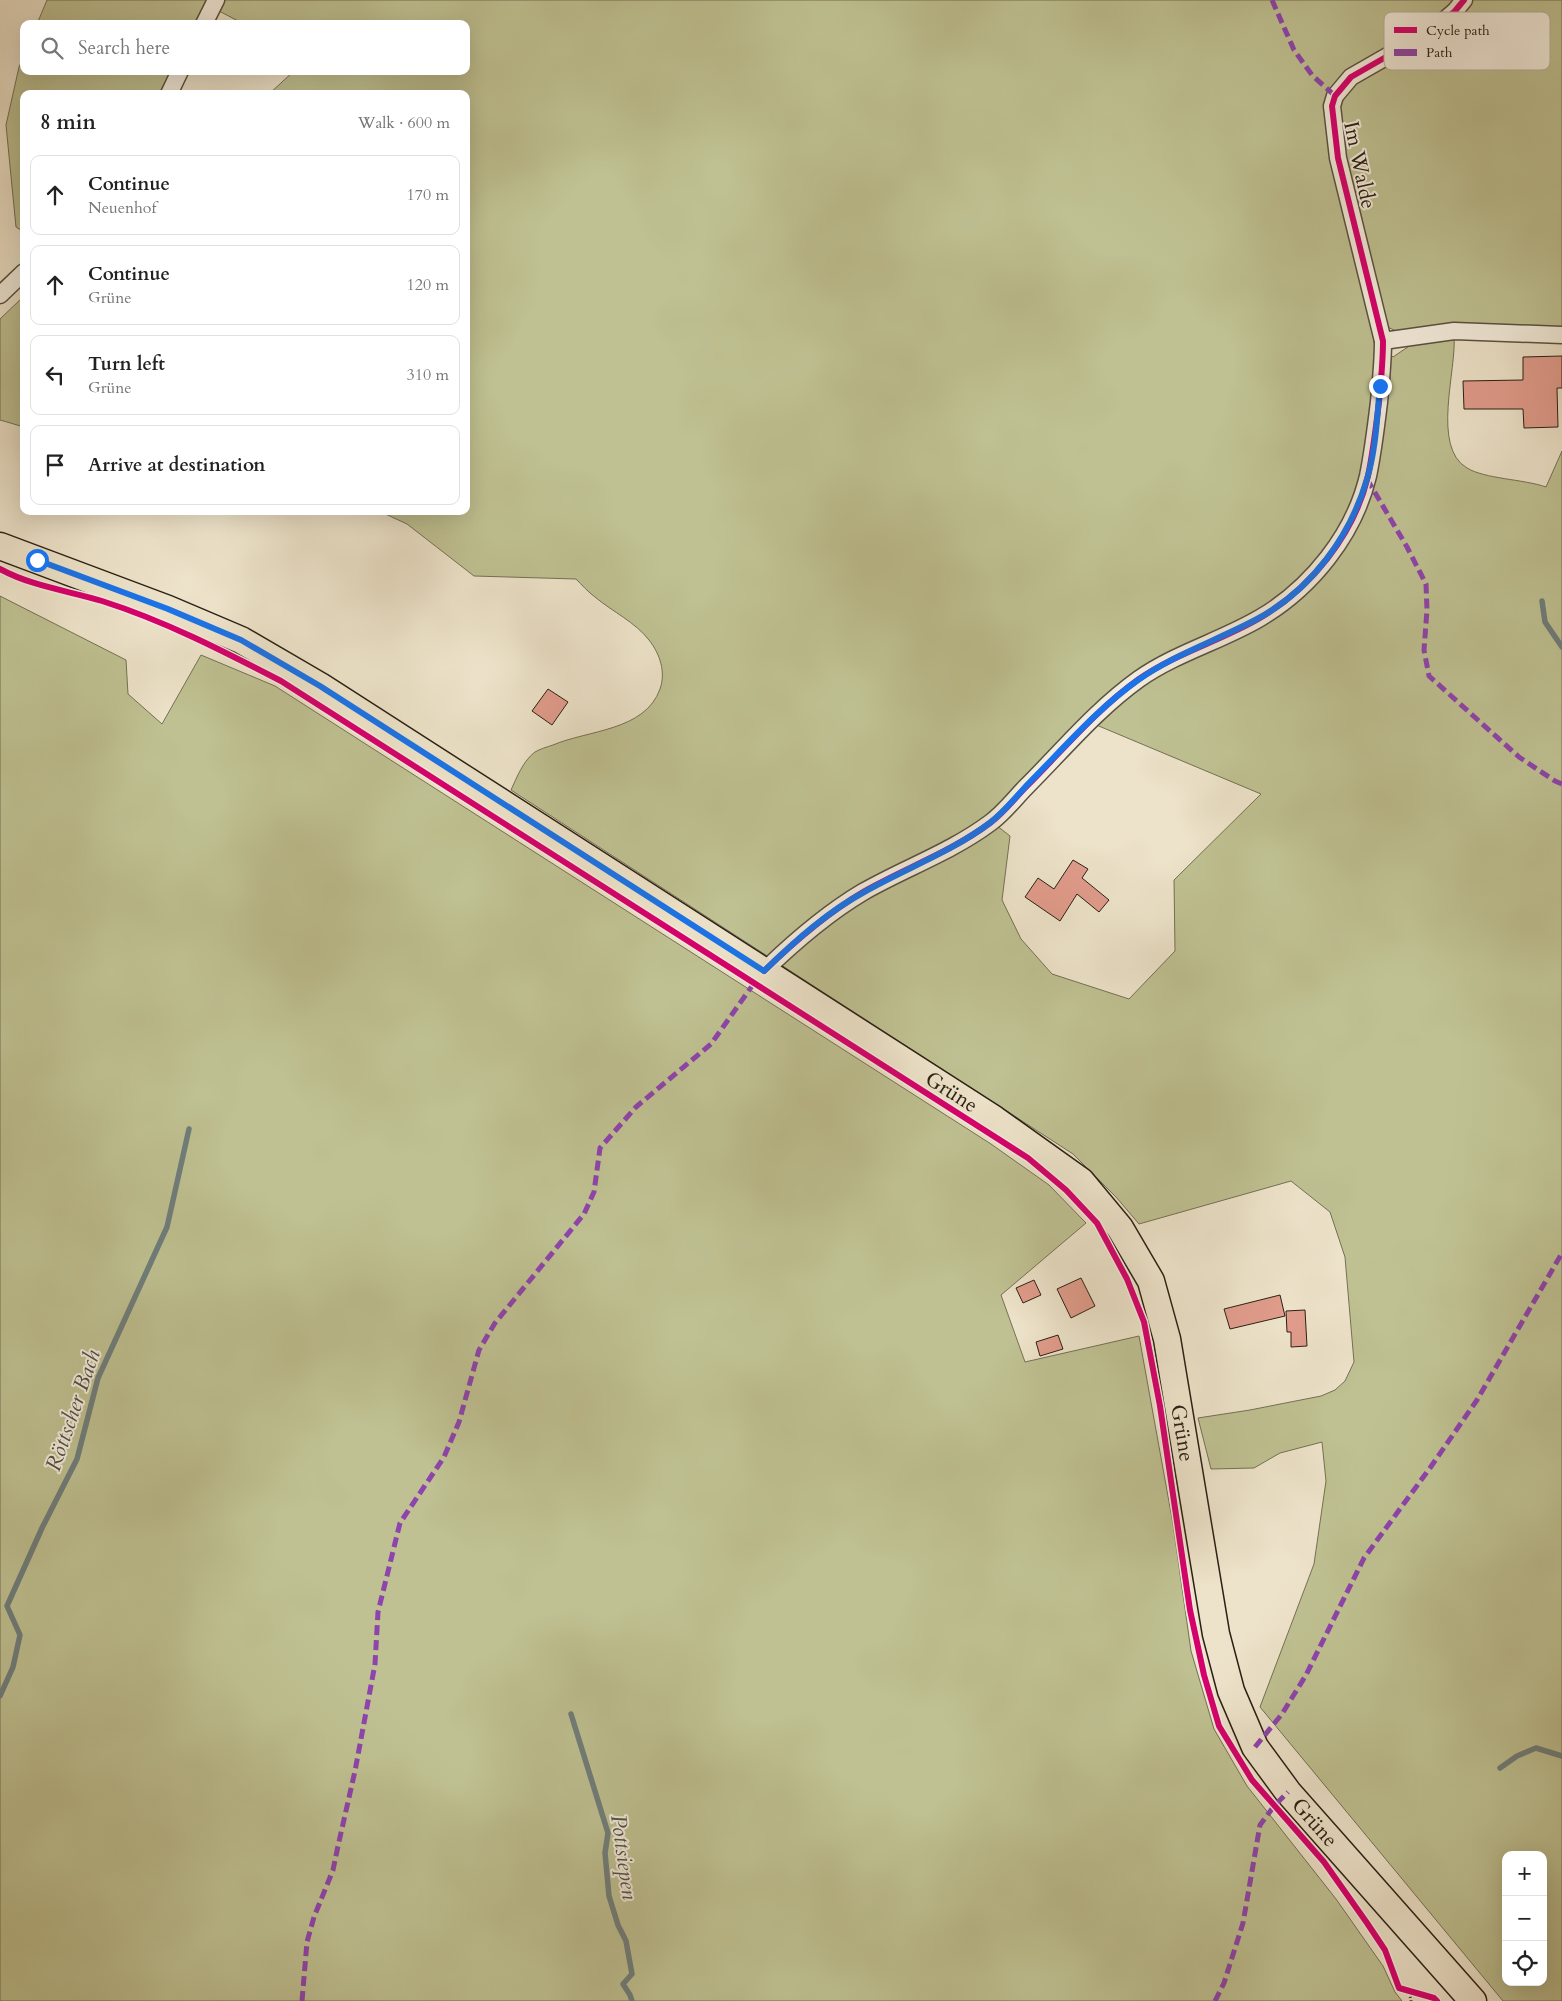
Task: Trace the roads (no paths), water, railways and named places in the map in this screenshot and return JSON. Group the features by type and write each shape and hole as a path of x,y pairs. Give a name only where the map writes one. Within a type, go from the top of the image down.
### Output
{"main road":[{"name":"Grüne","path":"0,546 168,609 241,640 320,686 1010,1130 1081,1181 1120,1228 1151,1281 1167,1339 1216,1634 1231,1691 1256,1747 1288,1792 1470,2000"}],"street":[{"path":"206,20 216,0"},
{"name":"Im Walde","path":"1454,12 1464,0"},
{"name":"Im Walde","path":"1383,341 1338,158 1332,106 1335,96 1352,77 1384,58"},
{"path":"171,90 178,75"},
{"path":"0,295 20,276"},
{"path":"764,971 794,942 828,915 865,891 936,856 991,822 1091,721 1119,694 1140,678 1172,659 1257,619 1283,603 1306,584 1341,538 1353,516 1367,479 1377,421 1383,363 1383,341 1454,331 1562,335"}],"waterway":[{"path":"1542,601 1545,622 1562,647"},
{"name":"Röttscher Bach","path":"0,1696 13,1667 20,1635 7,1606 42,1528 77,1459 98,1378 167,1227 189,1129"},
{"name":"Pottsiepen","path":"571,1714 608,1833 605,1853 609,1896 618,1925 626,1941 632,1974 623,1984 632,2001"},
{"path":"1500,1768 1517,1756 1536,1748 1562,1756"}]}
